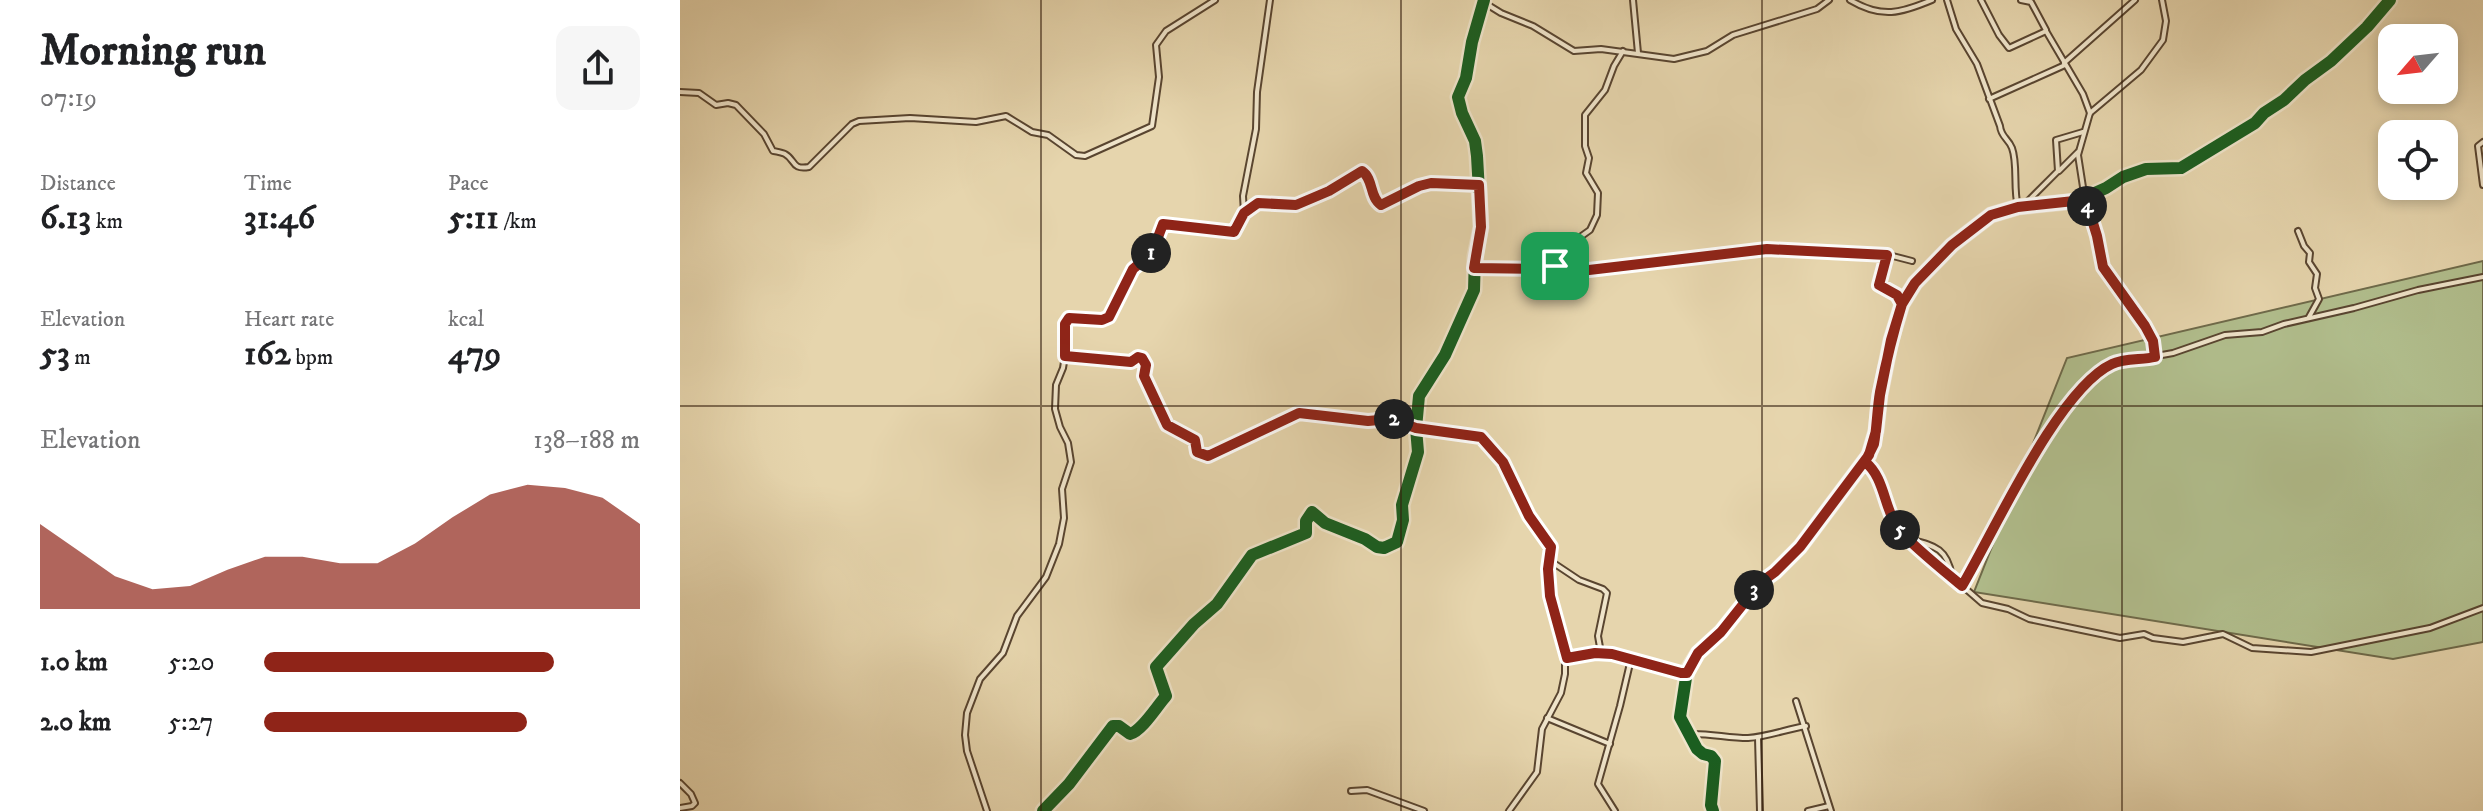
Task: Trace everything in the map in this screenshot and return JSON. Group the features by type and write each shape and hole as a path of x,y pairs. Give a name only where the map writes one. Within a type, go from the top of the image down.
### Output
{"street":[{"path":"680,92 699,93 713,105 735,105 764,134 773,151 784,153 795,166 805,169 852,124 869,119 976,122 1006,116 1032,132 1048,135 1076,155 1083,156 1152,126 1159,77 1155,46 1166,31 1215,0"},
{"path":"987,811 967,751 967,713 980,679 1003,653 1017,616 1046,577 1059,544 1064,518 1062,489 1071,462 1068,443 1055,409 1056,385 1065,356 1065,324 1069,318 1102,320 1109,317 1133,269 1152,253 1163,224 1237,230 1244,213 1243,196 1256,129 1257,92 1270,0"},
{"path":"1633,0 1638,53"},
{"path":"1043,811 1069,784 1113,726 1119,726 1130,734 1140,728 1166,696 1156,667 1194,624 1217,604 1252,555 1306,533 1306,521 1312,512 1325,523 1377,547 1384,548 1396,543 1403,520 1402,505 1418,452 1416,428 1421,391 1445,355 1474,290 1474,268 1481,227 1479,185 1475,141 1458,97 1466,78 1483,1 1501,13 1533,26 1573,51 1601,49 1674,59 1698,54 1733,35 1817,9 1829,0"},
{"path":"1850,0 1893,13 1932,0"},
{"path":"1947,0 1956,29 1977,64 2001,135 2013,150 2014,192 2020,207"},
{"path":"1982,0 1987,16 2009,48 2046,30"},
{"path":"2021,0 2031,2 2083,94 2090,113"},
{"path":"1989,99 2064,64 2135,0"},
{"path":"2155,357 2153,341 2145,326 2103,267 2085,197 2079,151 2090,113 2141,70 2163,40 2166,21 2162,0"},
{"path":"1712,810 1715,761 1711,756 1700,753 1679,716 1687,673 1698,653 1721,632 1760,583 1800,547 1865,462 1874,444 1891,340 1902,304 1921,277 1973,227 1991,215 2020,207 2074,201 2138,171 2184,167 2255,123 2284,100 2331,61 2390,0"},
{"path":"1555,266 1576,240 1590,230 1597,215 1597,190 1586,173 1589,157 1585,146 1585,115 1605,90 1623,51"},
{"path":"2057,172 2056,140 2084,132"},
{"path":"2483,142 2478,146 2483,185"},
{"path":"2020,207 2079,151"},
{"path":"1244,213 1261,201 1288,206 1300,204 1362,171 1367,175 1376,202 1381,205 1431,183 1479,185"},
{"path":"2298,231 2310,253 2309,262 2317,274 2315,288 2319,299 2309,317"},
{"path":"1474,268 1536,269 1555,266 1589,270 1767,249 1887,255 1912,261"},
{"path":"1887,255 1879,285 1897,295 1902,304"},
{"path":"1962,586 2024,474 2077,393 2115,362 2173,353 2225,335 2252,334 2418,290 2483,277"},
{"path":"1065,356 1131,362 1142,358 1146,365 1144,376 1167,425 1195,440 1197,452 1204,456 1299,413 1368,421 1390,419 1416,428 1477,435 1487,442 1503,462 1529,516 1550,546 1550,596 1567,658 1563,687 1542,729 1537,772 1509,811"},
{"path":"1865,462 1875,472 1897,526 1910,539 1987,605 2004,608 2029,619 2113,637 2144,634 2183,642 2223,634 2252,648 2320,651 2430,628 2483,608"},
{"path":"1910,539 1941,550 1949,563 1952,578"},
{"path":"1549,560 1579,580 1607,593 1599,631 1601,653"},
{"path":"1567,658 1601,653 1667,671 1687,673"},
{"path":"1615,811 1598,785 1631,659"},
{"path":"1796,701 1830,809 1808,811"},
{"path":"1547,718 1610,744"},
{"path":"1689,734 1702,733 1720,738 1758,737 1806,726"},
{"path":"1758,737 1760,811"},
{"path":"680,783 695,803 680,808"},
{"path":"1351,791 1367,790 1424,811"}],"green space":[{"path":"2483,261 2483,642 2393,659 1974,592 2067,358"}],"cycle path":[{"path":"1043,811 1069,784 1113,726 1119,726 1130,734 1149,718 1166,696 1156,667 1194,624 1217,604 1252,555 1306,533 1306,521 1312,512 1325,523 1377,547 1384,548 1397,542 1403,520 1402,505 1418,452 1416,428 1419,396 1445,355 1474,290 1475,256 1481,227 1477,156 1475,141 1458,97 1466,78 1484,0"},
{"path":"1713,811 1715,761 1697,749 1680,717 1687,671 1698,653 1721,632 1760,583 1800,547 1869,455 1891,340 1902,304 1915,283 1952,245 1991,215 2018,207 2077,201 2123,177 2146,169 2181,168 2255,123 2284,100 2331,61 2390,0"}],"route":[{"path":"1555,266 1536,269 1474,268 1481,227 1479,185 1431,183 1378,205 1367,175 1362,171 1344,179 1329,191 1296,205 1258,203 1244,213 1234,232 1163,224 1152,253 1133,269 1109,317 1102,320 1069,318 1065,324 1065,356 1131,362 1142,358 1146,365 1144,376 1167,425 1195,440 1198,454 1204,456 1253,436 1296,413 1368,421 1390,419 1416,428 1481,437 1503,462 1529,516 1551,547 1548,569 1550,596 1567,658 1595,653 1612,654 1681,673 1687,673 1698,653 1721,632 1760,583 1800,547 1865,462 1874,444 1876,431 1880,395 1902,304 1915,283 1952,245 1991,215 2018,207 2085,197 2103,267 2145,326 2155,347 2155,357 2115,362 2077,393 2024,474 1962,586 1899,529 1875,472 1865,462 1869,455 1874,444 1880,395 1891,340 1902,304 1897,295 1879,285 1887,255 1767,249 1589,270 1555,266"}]}
